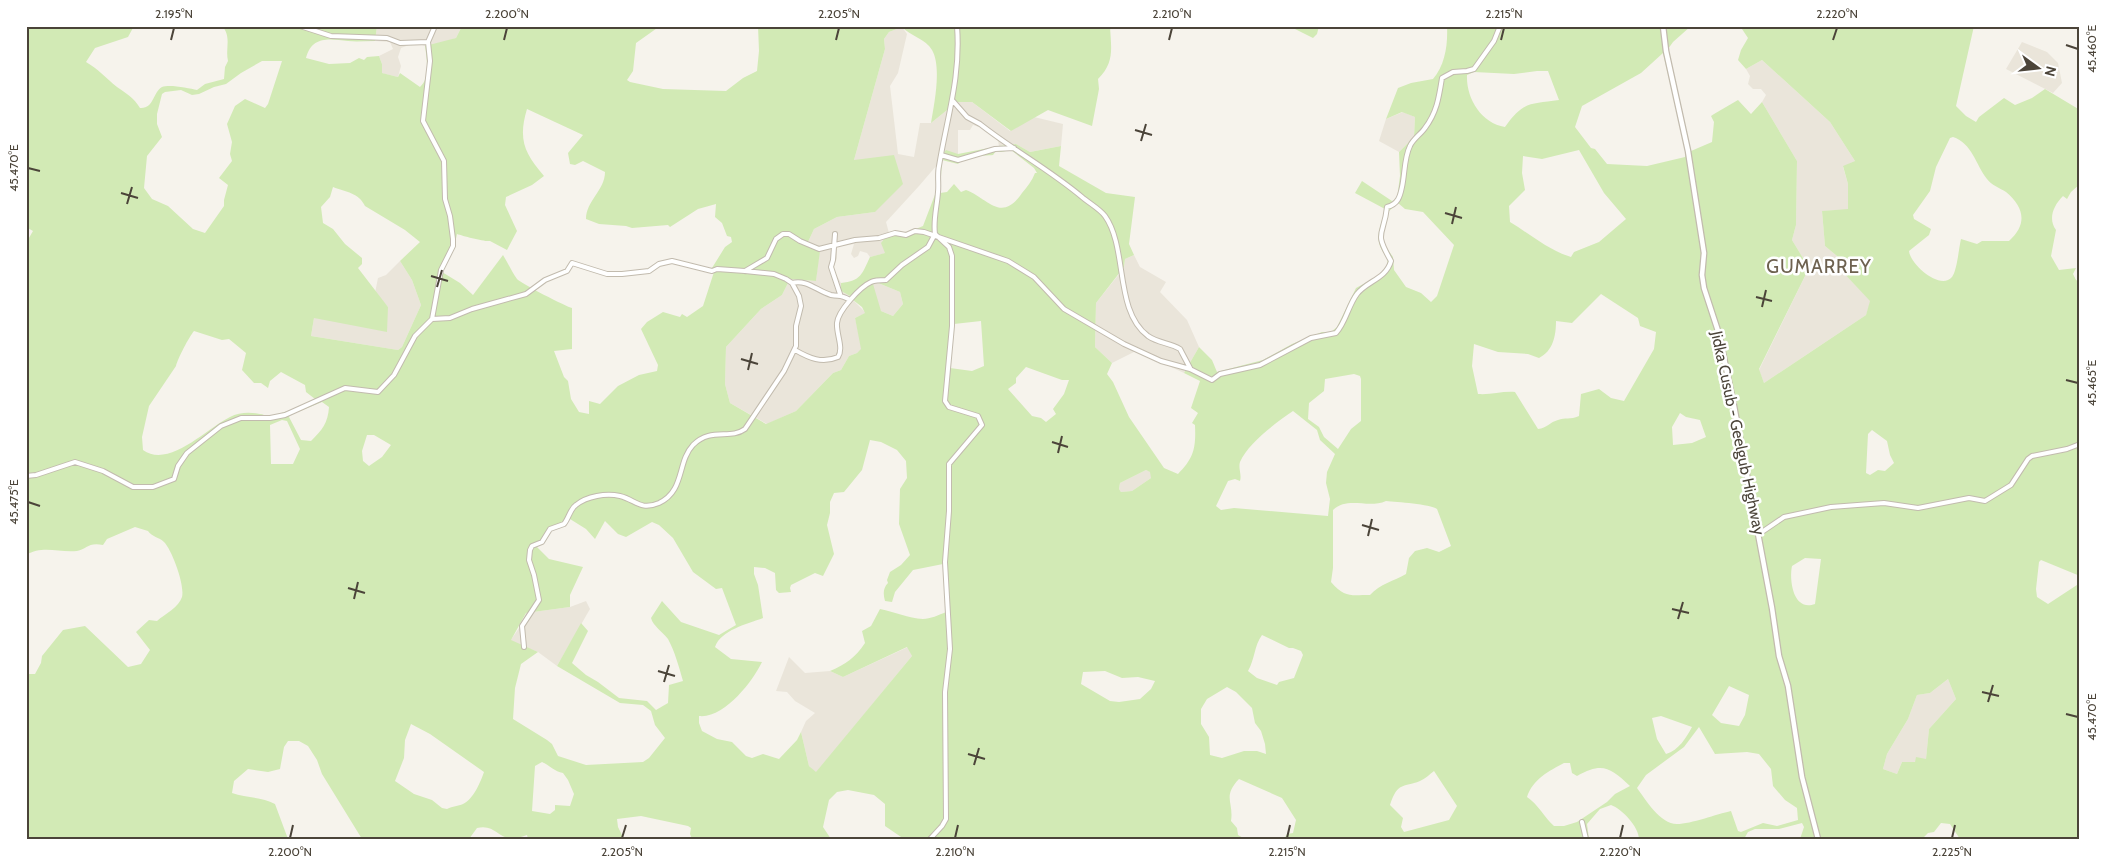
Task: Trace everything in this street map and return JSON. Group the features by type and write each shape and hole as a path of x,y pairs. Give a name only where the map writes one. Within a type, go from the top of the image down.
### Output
{"street":[{"path":"300,26 332,36 387,38 400,43 428,42"},
{"path":"26,476 36,475 75,462 103,472 133,487 153,487 174,479 178,466 187,453 221,426 241,418 270,418 285,415 345,388 378,392 394,375 415,336 432,319 441,270 453,246 450,216 445,200 444,161 423,122 430,61 428,42 436,26"},
{"path":"795,350 819,360 828,361 838,357 840,347 837,322 850,300 872,281 886,280 902,265 928,247 935,234 934,220 941,155 954,100 957,77 957,26"},
{"path":"746,271 767,258 776,239 783,234 789,234 819,249 835,244 894,234 906,235 915,231 935,234 1008,261 1034,277 1064,309 1124,344 1161,361 1190,368 1212,380 1220,374 1260,366 1311,338 1336,333 1358,292 1376,281 1390,266 1391,261 1380,239 1387,207 1392,206 1399,199 1410,144 1424,130 1436,112 1442,78 1452,72 1474,69 1494,41 1500,26"},
{"name":"Jidka Cusub - Geelgub Highway","path":"1663,26 1666,51 1688,151 1704,252 1702,276 1704,288 1719,334 1759,534 1779,656 1788,686 1802,777 1818,839"},
{"path":"954,100 968,117 1067,184 1105,215 1114,235 1119,255 1122,282 1134,319 1147,335 1180,349 1190,368"},
{"path":"941,155 958,160 995,149 1015,148"},
{"path":"836,234 831,266 840,294"},
{"path":"930,839 942,826 946,815 944,796 946,775 945,692 950,649 945,562 949,511 949,464 982,425 978,416 949,407 945,401 952,326 952,256 949,247 935,234"},
{"path":"432,319 450,318 472,309 526,294 545,280 567,271 572,263 607,274 649,271 659,264 672,260 712,270 746,271 780,276 792,283 799,296 801,306 796,326 795,350 784,371 745,429 739,434 708,435 692,446 677,484 664,500 645,507 618,496 588,497 574,506 564,524 550,529 542,542 532,546 529,560 539,600 522,626 524,647"},
{"path":"792,283 801,282 830,295 840,294 850,300"},
{"path":"1759,534 1784,517 1831,507 1884,504 1918,508 1969,498 1985,501 2011,485 2032,456 2067,449 2080,444"},
{"path":"1582,822 1586,839"}],"shaded area":[{"path":"377,26 462,26 456,38 443,43 425,46 420,44 409,45 401,48 398,57 401,66 398,77 381,73 382,64 379,56 393,49 390,42 375,41"},
{"path":"902,27 907,34 898,73 890,86 898,154 914,157 920,123 931,123 957,102 972,102 1010,131 1034,117 1063,124 1061,146 1030,152 1016,144 999,146 998,141 985,129 973,125 970,130 958,130 958,154 938,160 937,165 886,222 889,233 886,253 870,257 867,253 860,251 858,256 854,258 851,254 854,244 837,247 837,258 833,269 841,283 841,291 850,296 871,280 900,292 903,304 893,316 881,311 864,289 853,300 866,313 855,318 862,349 849,356 841,370 833,373 796,411 767,424 730,403 725,384 726,347 761,309 782,295 790,279 816,281 819,252 808,242 814,229 837,217 875,212 854,160 885,49 884,39 889,32"},
{"path":"2022,42 2047,52 2058,63 2062,83 2053,93 2006,69"},
{"path":"1762,60 1830,122 1855,161 1843,167 1848,184 1848,210 1822,211 1825,246 1837,256 1840,269 1871,301 1866,315 1764,383 1759,370 1809,268 1792,240 1796,225 1797,161 1762,102 1766,95 1761,89 1753,89 1748,84 1750,76 1746,69"},
{"path":"1403,112 1415,117 1414,137 1399,152 1379,141 1386,119"},
{"path":"1134,255 1140,267 1166,282 1160,292 1187,320 1199,347 1184,373 1136,351 1112,363 1095,347 1096,303 1124,268 1125,259"},
{"path":"400,261 412,280 421,305 402,347 398,350 311,336 314,318 388,307 375,293 378,278 386,275"},
{"path":"1146,470 1151,472 1151,478 1132,491 1121,492 1119,489 1120,483"},
{"path":"586,601 590,609 557,666 538,652 510,641 522,624 526,613 570,607"},
{"path":"908,647 912,656 816,773 809,766 801,732 806,721 815,713 795,701 787,692 776,691 789,657 805,673 830,671 843,677"},
{"path":"1948,679 1956,699 1929,729 1926,759 1910,763 1902,762 1897,774 1883,769 1887,754 1908,719 1917,695 1930,693"}],"green space":[{"path":"26,26 134,26 128,37 95,48 86,62 130,96 140,108 145,108 151,103 162,87 174,86 197,90 205,84 224,79 225,67 228,61 228,38 222,26 377,26 375,41 322,40 313,45 306,58 329,64 350,63 359,58 364,60 367,57 379,56 382,64 382,73 398,77 400,73 420,87 427,74 425,46 456,38 462,26 660,26 636,43 633,71 627,80 663,89 726,91 743,78 757,71 759,51 758,26 1110,26 1110,61 1098,79 1099,89 1092,126 1048,110 1011,131 972,102 957,102 931,123 937,76 935,57 932,50 926,43 902,27 889,32 884,39 885,49 854,160 894,155 903,184 875,212 837,217 814,229 808,242 820,251 816,281 790,279 782,295 761,309 726,347 725,384 730,403 766,424 796,411 833,373 841,370 849,356 861,349 855,318 865,313 862,307 853,300 864,289 873,284 881,311 893,316 903,304 900,292 871,280 850,296 841,291 841,283 860,276 870,257 885,253 881,243 889,233 906,233 923,226 936,192 938,160 946,150 958,154 1016,144 1030,152 1061,146 1059,166 1106,193 1135,197 1129,244 1134,255 1125,259 1124,267 1096,303 1095,347 1112,363 1107,374 1113,382 1129,417 1164,468 1178,474 1191,458 1195,440 1195,425 1192,423 1198,413 1191,408 1200,381 1184,373 1199,347 1212,360 1217,372 1263,360 1292,344 1322,332 1331,332 1337,327 1356,288 1380,275 1387,265 1388,258 1383,252 1379,241 1385,209 1355,193 1362,181 1392,201 1397,199 1400,176 1399,152 1414,137 1415,117 1402,112 1386,119 1398,88 1411,83 1433,79 1437,73 1445,54 1447,26 1691,26 1668,49 1691,151 1712,142 1714,122 1711,116 1738,100 1751,114 1762,102 1797,161 1796,225 1792,240 1809,268 1759,369 1764,383 1866,315 1870,301 1840,269 1837,256 1825,246 1822,211 1848,209 1848,184 1843,166 1855,161 1830,122 1762,60 1746,69 1738,60 1748,38 1740,26 1974,26 1956,106 1966,116 1976,122 1979,117 2004,98 2015,105 2032,98 2045,89 2080,110 2080,184 2071,192 2067,199 2063,196 2054,208 2052,221 2056,230 2051,256 2059,270 2076,268 2073,274 2076,280 2080,282 2080,576 2041,560 2039,562 2036,589 2037,597 2048,604 2080,583 2080,839 1960,839 1950,824 1941,823 1934,832 1928,833 1922,839 1800,839 1804,827 1802,823 1779,829 1755,829 1748,832 1744,839 1639,839 1636,829 1629,819 1620,810 1611,805 1600,809 1587,824 1589,839 1284,839 1287,834 1293,833 1296,820 1282,798 1239,779 1231,790 1230,795 1231,821 1237,828 1238,835 1245,839 904,839 885,826 885,804 874,795 848,790 837,792 829,800 823,827 831,839 692,839 690,834 691,828 688,826 641,816 617,819 618,827 624,839 528,839 527,835 510,838 504,837 485,827 477,828 469,839 362,839 322,774 317,760 308,746 299,741 288,741 284,747 280,769 268,772 248,769 234,781 232,793 275,804 288,839 26,839 26,672 28,674 35,674 41,663 42,656 63,630 85,626 128,667 141,664 150,650 136,632 149,620 157,621 175,607 182,597 182,584 171,552 167,546 162,540 151,535 148,531 135,527 107,539 103,545 91,545 77,551 39,550 26,555 26,243 33,231 26,227","holes":["1663,53 1686,150 1685,157 1647,166 1607,164 1595,149 1591,148 1575,127 1582,106 1641,73","262,61 282,61 265,108 245,99 235,106 227,124 232,142 230,154 232,161 219,178 228,185 224,206 205,233 193,229 168,206 152,199 144,188 147,156 162,137 157,124 157,114 162,94 181,90 192,95 226,84","1548,71 1559,100 1528,105 1517,112 1505,127 1496,125 1482,115 1472,101 1467,84 1467,75 1474,72 1514,74","527,109 583,135 568,153 570,164 575,165 583,161 605,172 602,184 589,207 586,219 599,224 632,228 668,225 670,227 698,209 716,204 715,217 722,223 727,236 731,237 732,242 725,247 712,268 714,272 703,306 687,317 682,314 680,317 663,312 647,322 641,329 658,365 657,371 639,375 618,386 600,404 589,401 589,414 579,412 571,399 568,381 564,377 554,351 572,349 572,308 544,295 517,279 503,255 473,295 460,283 442,272 454,248 457,234 490,241 507,250 517,231 505,205 506,197 532,185 544,176 527,153 523,129","1953,137 1965,144 1989,181 2006,192 2017,204 2020,210 2021,222 2015,235 2009,241 1982,241 1977,244 1961,239 1954,274 1947,280 1940,281 1920,269 1914,263 1911,256 1909,251 1929,235 1931,229 1914,219 1913,215 1930,191 1936,167 1950,138","1011,150 1034,168 1037,173 1035,173 1029,184 1014,202 1007,207 994,206 966,190 961,192 954,184 947,192 940,193 942,160 958,164 970,157 993,155 996,151","1579,150 1604,193 1626,219 1599,242 1574,252 1571,257 1547,246 1510,222 1509,206 1525,190 1522,173 1523,156 1542,159","333,187 356,196 365,206 405,230 420,242 400,261 412,280 421,305 402,347 398,350 311,336 314,318 387,332 388,307 358,268 362,264 362,258 345,244 333,229 323,223 321,207 330,197","1398,203 1405,209 1423,212 1454,245 1437,296 1431,302 1421,293 1406,287 1394,270 1393,257 1381,240 1388,212","1601,294 1638,318 1640,326 1656,332 1654,349 1624,401 1611,398 1599,389 1581,394 1579,416 1561,419 1538,429 1515,392 1478,394 1472,366 1474,344 1498,352 1528,354 1539,358 1551,347 1556,321 1572,323","981,321 984,366 972,371 950,368 954,324","194,331 222,340 229,339 246,353 242,370 254,383 261,383 268,388 270,381 281,372 305,385 306,392 315,399 273,415 249,413 234,415 176,451 153,454 143,450 142,437 149,406 176,366","1026,367 1062,380 1069,380 1064,394 1053,409 1056,414 1046,422 1041,418 1032,416 1008,389 1016,383 1016,378","1354,374 1360,376 1361,421 1351,429 1338,449 1324,437 1319,427 1308,419 1309,403 1324,391 1325,379","322,402 329,407 327,418 321,430 311,441 301,440 289,417","1293,411 1317,430 1320,440 1335,454 1327,472 1326,483 1330,499 1328,516 1234,508 1221,510 1216,506 1228,481 1235,479 1240,481 1240,462 1249,448","1680,413 1686,417 1700,420 1706,437 1692,443 1673,445 1672,427","282,420 287,421 300,449 293,464 271,464 270,425","1872,430 1887,441 1894,463 1885,471 1878,470 1870,475 1866,473 1868,434","367,435 374,435 391,445 382,457 369,466 363,461 362,451","870,440 881,442 897,450 906,461 907,478 900,489 899,524 910,555 901,565 890,572 884,591 885,601 892,602 895,592 913,570 943,564 946,612 932,618 923,619 880,609 871,626 862,631 865,643 858,653 841,666 830,671 843,677 907,647 912,656 816,772 809,766 801,732 797,740 779,759 763,754 752,758 746,756 732,742 717,739 702,731 699,716 709,715 728,705 745,688 762,662 731,659 715,647 718,641 729,632 742,625 763,618 754,567 765,568 775,573 776,590 779,593 791,592 791,585 815,573 823,576 834,554 827,525 830,502 834,493 844,492 862,470","1146,470 1150,472 1151,478 1132,491 1121,492 1119,489 1120,483","1386,501 1433,507 1437,509 1451,546 1439,552 1427,548 1415,551 1409,558 1406,574 1383,585 1370,595 1344,593 1331,582 1333,568 1333,510 1339,506 1352,503 1372,504","570,519 586,529 595,539 605,521 618,534 626,537 652,522 659,525 673,538 693,572 716,589 722,588 736,625 719,635 681,622 662,601 651,618 668,639 675,654 683,681 669,685 668,703 656,710 647,701 619,698 572,663 588,631 581,623 557,666 620,703 643,705 651,711 655,725 665,738 649,758 643,762 586,765 558,756 552,744 513,719 515,688 521,664 538,652 511,640 526,613 570,607 570,595 583,567 549,559 537,547 556,528","1805,558 1821,559 1815,604 1808,605 1802,603 1797,599 1792,586 1792,566","1262,635 1289,648 1301,651 1303,655 1294,678 1279,682 1277,685 1257,678 1248,671 1257,644","1105,671 1122,678 1138,677 1155,681 1151,689 1140,699 1119,702 1110,701 1081,684 1083,672","1948,679 1956,699 1929,729 1926,759 1916,757 1915,762 1902,762 1897,774 1883,769 1887,754 1908,719 1917,695 1930,693","1729,686 1749,695 1745,715 1739,726 1721,723 1712,715","1227,687 1236,692 1252,708 1255,723 1261,731 1265,744 1266,754 1257,751 1244,751 1222,758 1210,755 1209,737 1201,724 1201,709 1207,699","1661,716 1692,727 1682,743 1666,754 1657,739 1652,718","411,724 430,734 484,772 479,785 467,802 447,809 442,808 432,800 414,794 395,781 404,758 405,740","1699,727 1715,754 1747,752 1759,754 1771,769 1773,786 1785,800 1797,808 1798,820 1777,826 1763,823 1741,832 1738,831 1731,811 1677,824 1671,823 1659,816 1637,788 1646,775 1684,747","542,762 563,773 574,794 570,806 555,805 555,810 550,814 532,811 535,766","1570,763 1572,773 1577,776 1593,769 1605,769 1617,774 1630,786 1615,794 1607,802 1577,822 1564,826 1554,826 1527,797 1537,780 1558,766","1434,771 1457,806 1449,820 1404,832 1401,827 1403,818 1390,805 1393,797 1402,787 1426,778"]},
{"path":"1289,26 1319,26 1317,34 1313,38"}],"district":[{"name":"GUMARREY","path":"1819,266"}]}
